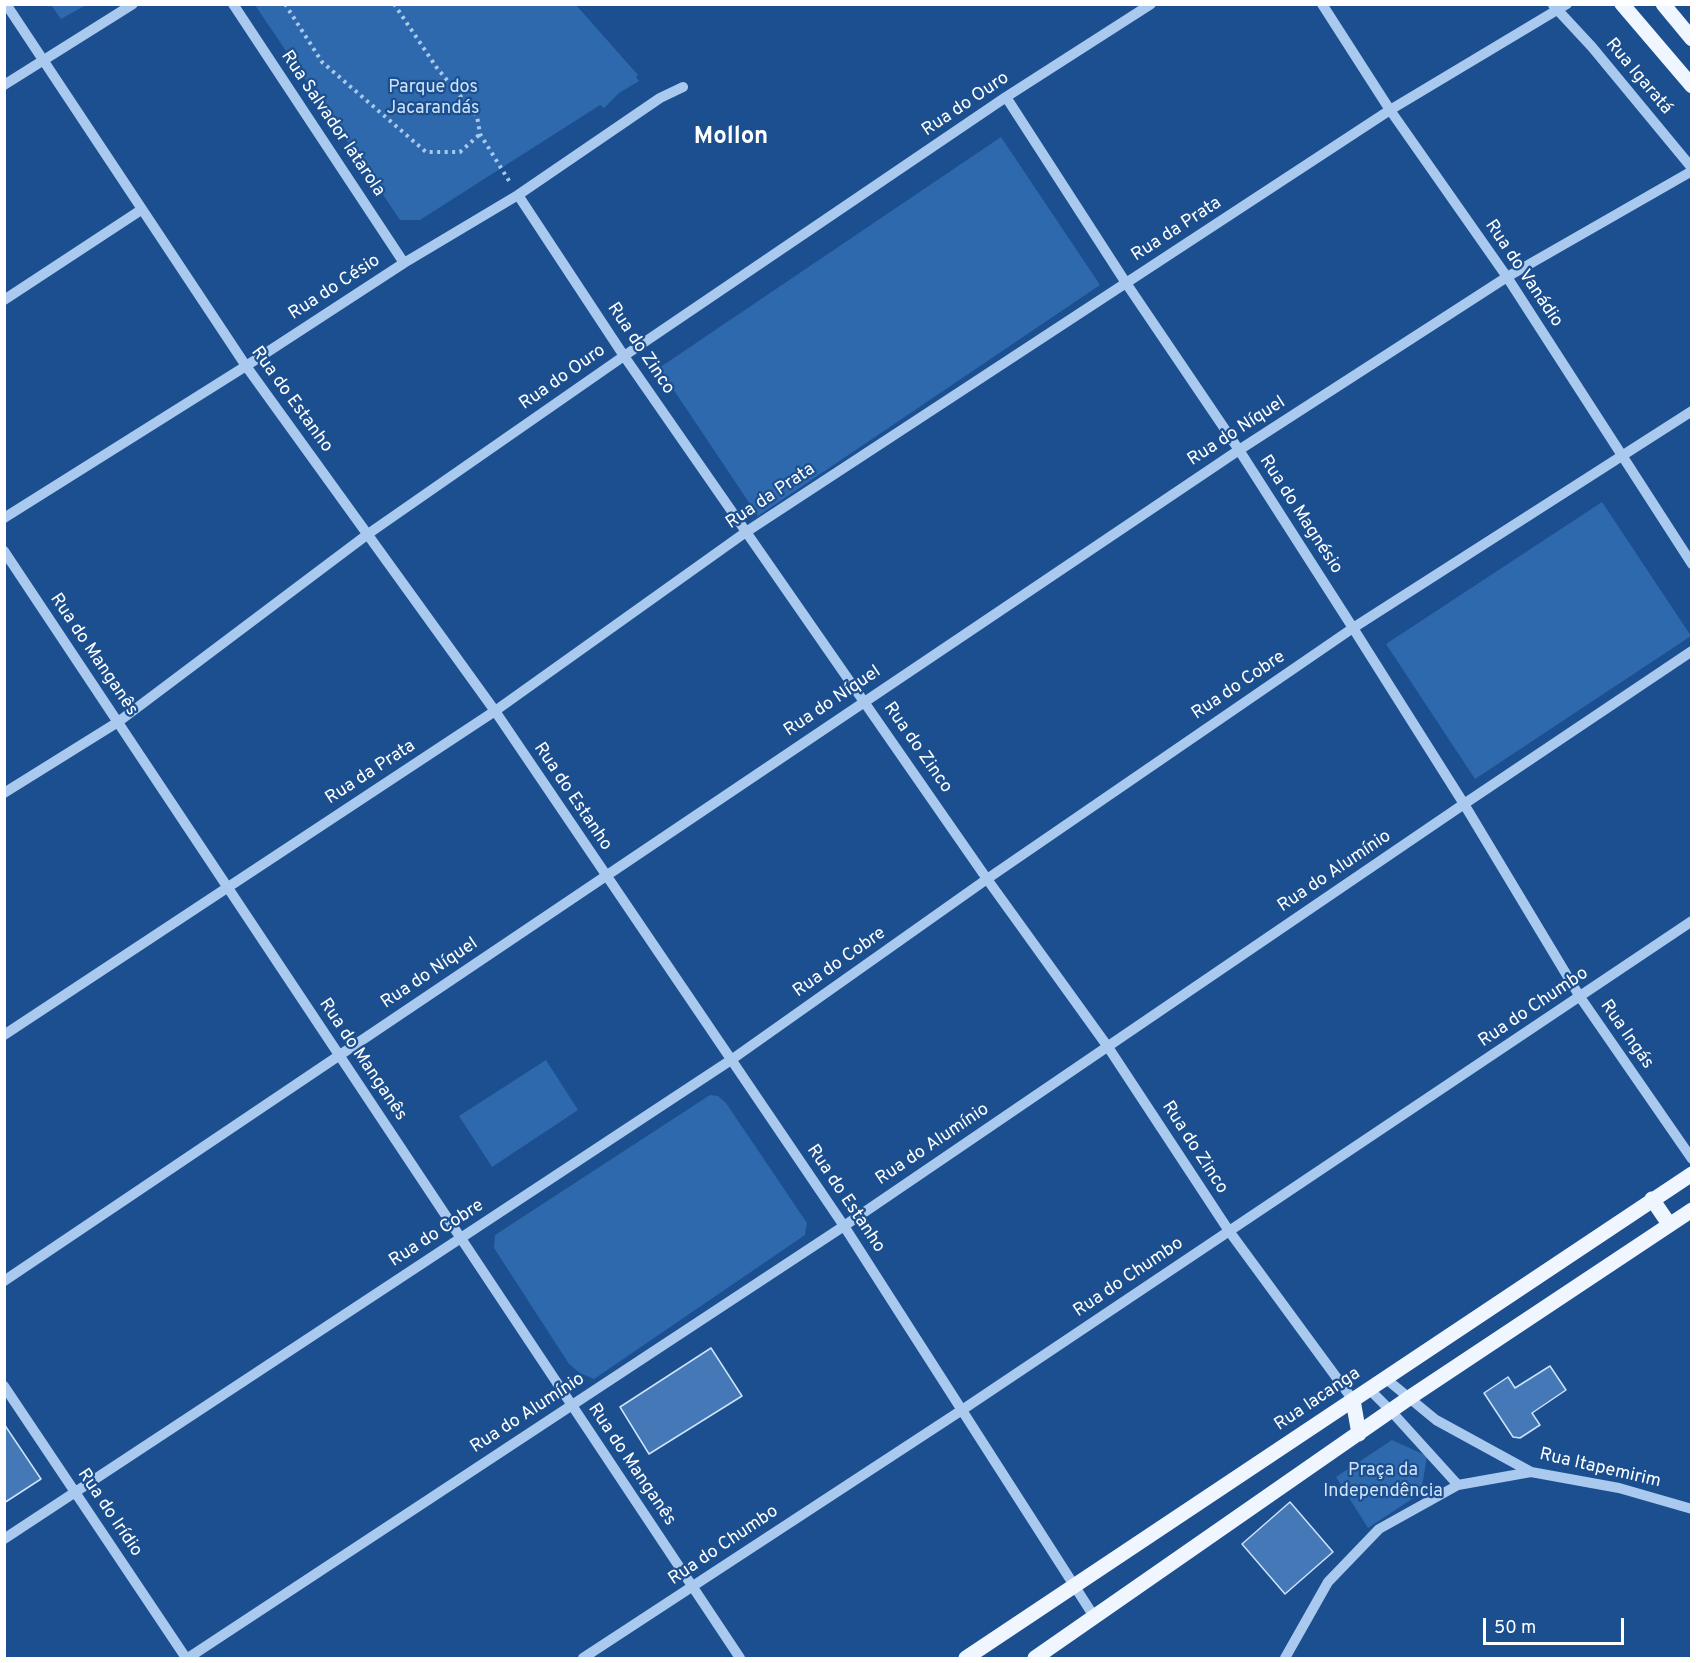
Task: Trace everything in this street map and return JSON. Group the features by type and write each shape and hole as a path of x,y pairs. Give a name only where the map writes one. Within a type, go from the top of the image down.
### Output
{"main road":[{"path":"1622,4 1692,86"},
{"path":"1663,4 1692,39"},
{"name":"Rua Iacanga","path":"966,1659 1692,1174"},
{"path":"1652,1199 1669,1224"},
{"path":"1035,1659 1409,1398 1692,1210"},
{"path":"1353,1400 1359,1434"}],"street":[{"name":"Rua do Estanho","path":"6,4 246,366 495,711 844,1226 1095,1618"},
{"path":"4,85 133,4"},
{"name":"Rua Salvador Iatarola","path":"233,4 404,263"},
{"name":"Rua do Ouro","path":"4,793 118,722 368,534 624,356 1005,97 1151,4"},
{"name":"Rua do Vanádio","path":"1322,4 1390,110 1506,277 1692,564"},
{"name":"Rua da Prata","path":"4,1035 495,711 746,532 1390,110 1559,6"},
{"name":"Rua Igaratá","path":"1559,6 1692,169"},
{"name":"Rua do Césio","path":"4,518 246,366 404,263 518,195 660,98 683,87"},
{"name":"Rua do Magnésio","path":"1005,97 1126,283 1239,450 1464,804"},
{"name":"Rua do Níquel","path":"4,1281 1239,450 1506,277 1692,169"},
{"name":"Rua do Zinco","path":"518,195 624,356 987,879 1107,1047 1229,1230"},
{"path":"4,300 141,210"},
{"name":"Rua do Cobre","path":"4,1539 731,1060 987,879 1353,628 1621,454 1692,411"},
{"name":"Rua do Manganês","path":"4,551 740,1659"},
{"name":"Rua do Alumínio","path":"187,1659 844,1226 1692,651"},
{"name":"Rua Ingás","path":"1464,804 1580,998 1692,1159"},
{"name":"Rua do Chumbo","path":"583,1659 962,1410 1692,921"},
{"path":"1229,1230 1353,1400"},
{"name":"Rua Itapemirim","path":"1385,1378 1436,1420 1531,1472 1618,1488 1692,1509"},
{"name":"Rua do Irídio","path":"4,1386 187,1659"},
{"path":"1369,1389 1458,1485"},
{"path":"1285,1659 1328,1582 1379,1529 1458,1485 1531,1472"}],"path":[{"path":"285,4 322,62 426,152 460,152 480,134"},
{"path":"394,4 437,68 477,116 480,134 518,195"}],"green space":[{"path":"51,5 86,5 61,19"},
{"name":"Parque dos Jacarandás","path":"255,5 576,5 638,75 636,77 639,81 619,93 604,108 600,105 420,220 400,220"},
{"path":"1001,137 1100,285 758,516 659,368"},
{"path":"1602,502 1691,636 1475,779 1386,644"},
{"path":"546,1060 578,1110 492,1167 459,1116"},
{"path":"710,1095 718,1096 726,1103 807,1223 805,1235 594,1379 580,1373 569,1364 494,1248 495,1235"},
{"name":"Praça da Independência","path":"1392,1440 1427,1456 1421,1493 1368,1528 1336,1477"}],"building":[{"path":"711,1348 742,1396 649,1454 620,1407"},
{"path":"1550,1366 1566,1390 1532,1413 1540,1425 1520,1438 1513,1437 1484,1393 1508,1377 1515,1388"},
{"path":"4,1424 41,1479 4,1503"},
{"path":"1290,1502 1333,1552 1285,1594 1242,1544"}],"district":[{"name":"Mollon","path":"731,138"}]}
